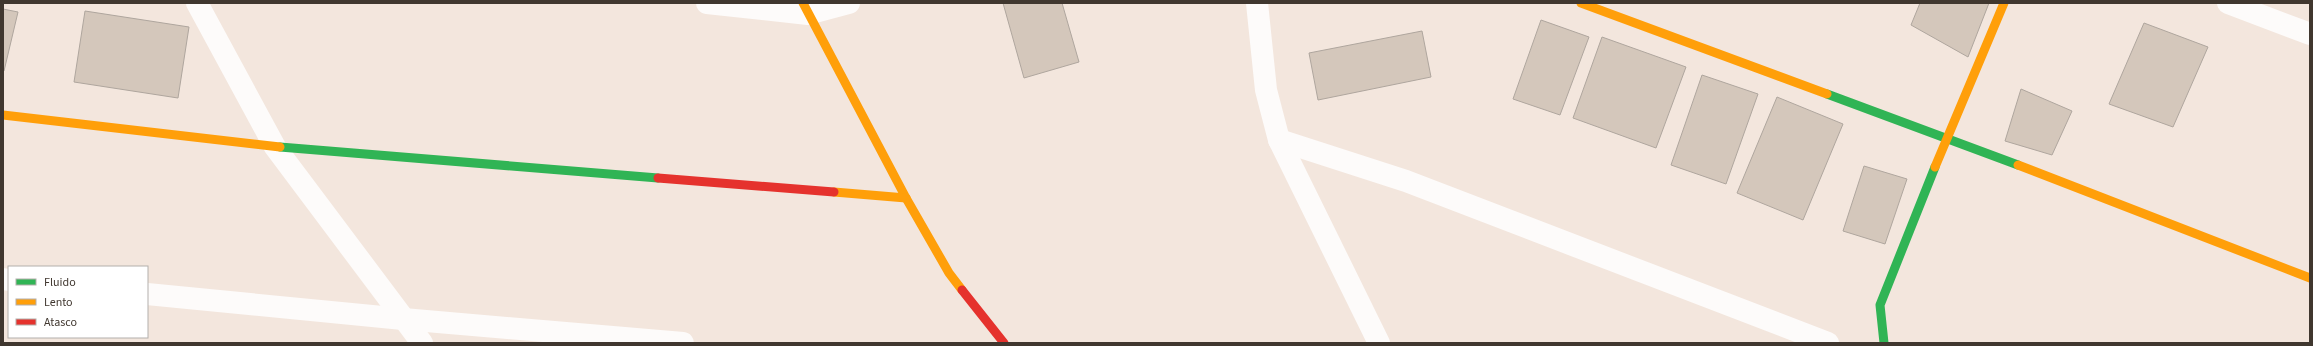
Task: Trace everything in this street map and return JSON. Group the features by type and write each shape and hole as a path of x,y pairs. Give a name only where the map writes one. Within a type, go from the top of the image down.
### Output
{"street":[{"path":"197,3 275,147 422,343"},
{"path":"707,3 805,9 849,3"},
{"path":"1257,3 1266,90 1279,140 1379,343"},
{"path":"1581,3 1946,138 2310,278"},
{"path":"1884,343 1880,305 1946,138 2004,3"},
{"path":"2228,3 2310,34"},
{"path":"805,9 906,198 949,273 1004,343"},
{"path":"3,115 275,147 906,198"},
{"path":"1279,140 1406,181 1828,343"},
{"path":"148,294 403,319 683,343"}],"building":[{"path":"1003,3 1062,3 1079,62 1024,78"},
{"path":"1920,3 1989,3 1968,57 1911,25"},
{"path":"3,9 18,12 4,71 3,71"},
{"path":"85,11 189,27 178,98 74,82"},
{"path":"1541,20 1589,37 1560,115 1513,99"},
{"path":"2144,23 2208,47 2173,127 2109,104"},
{"path":"1422,31 1431,77 1318,100 1309,53"},
{"path":"1602,37 1686,67 1656,148 1573,118"},
{"path":"1702,75 1758,94 1726,184 1671,165"},
{"path":"2021,89 2072,111 2052,155 2005,141"},
{"path":"1777,97 1843,124 1803,220 1737,193"},
{"path":"1864,166 1907,179 1885,244 1843,231"}],"traffic: fast":[{"path":"1827,94 2018,165"},
{"path":"280,147 658,178"},
{"path":"1884,343 1880,305 1935,167"}],"traffic: slow":[{"path":"803,3 906,198 949,273 962,290"},
{"path":"1581,3 1827,94"},
{"path":"1935,167 2004,3"},
{"path":"3,115 280,147"},
{"path":"2018,165 2310,278"},
{"path":"834,192 906,198"}],"traffic: jam":[{"path":"658,178 834,192"},
{"path":"962,290 1004,343"}]}
